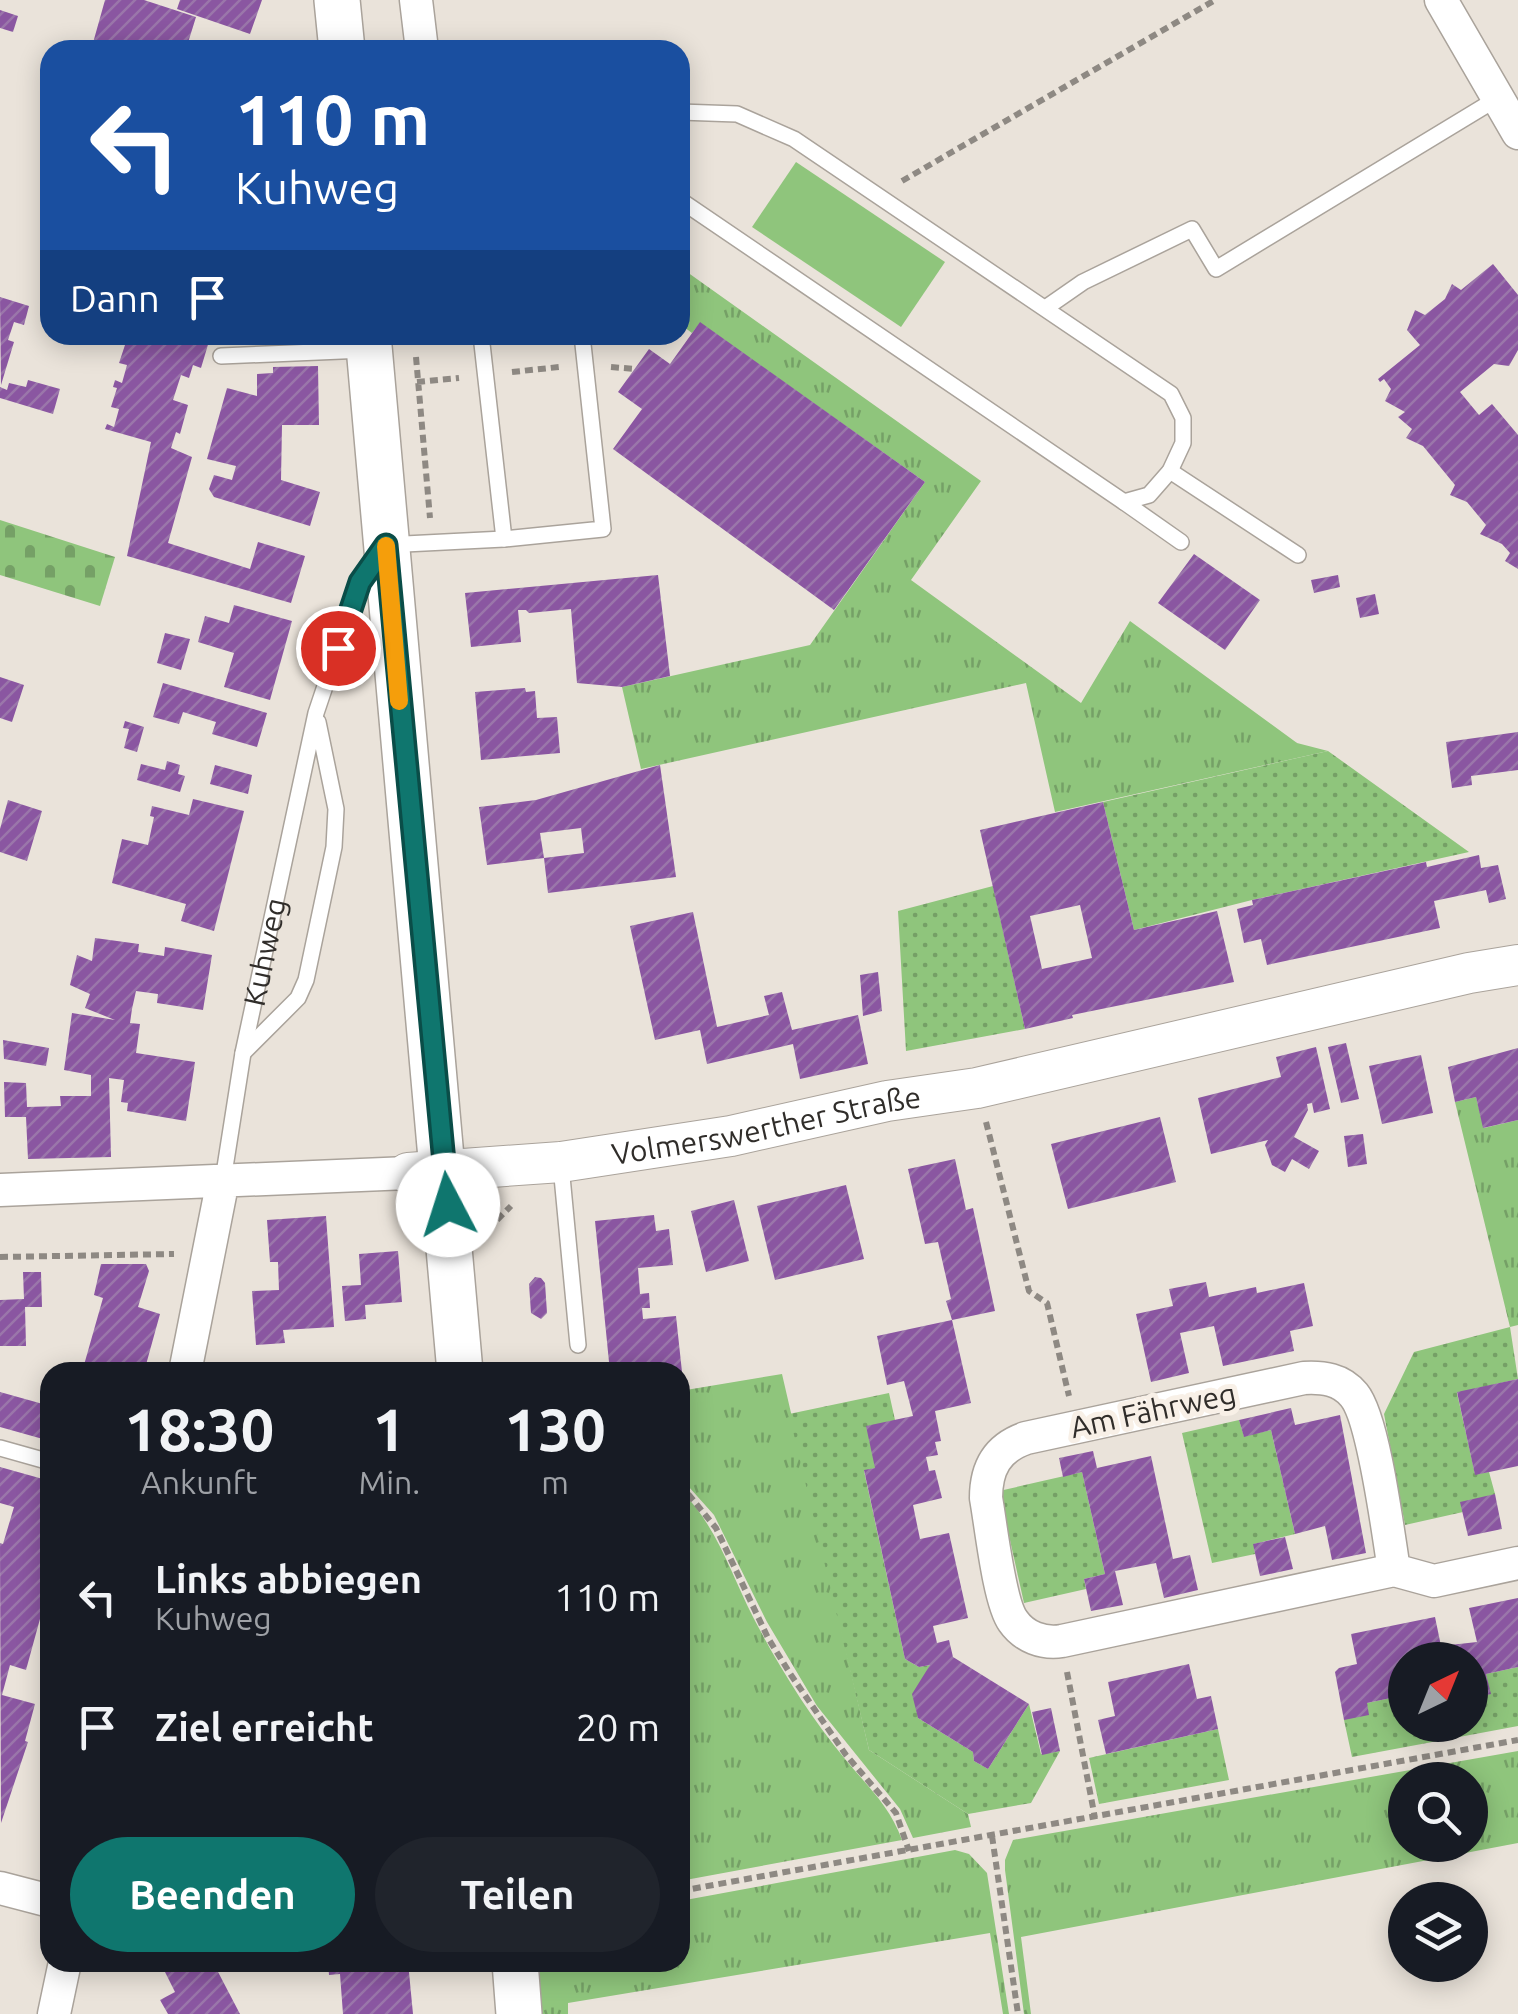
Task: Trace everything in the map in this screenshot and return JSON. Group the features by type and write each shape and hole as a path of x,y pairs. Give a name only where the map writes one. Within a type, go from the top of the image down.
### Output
{"main road":[{"path":"337,0 341,40"},
{"path":"369,345 386,545 426,1172 458,1362"},
{"path":"515,1972 519,2014"}],"street":[{"path":"416,0 421,40"},
{"path":"1441,0 1518,133"},
{"name":"Volmerswerther Straße","path":"0,1190 426,1172 561,1162 732,1136 887,1101 977,1088 1469,973 1518,965"},
{"name":"Kuhweg","path":"187,1362 222,1180"},
{"name":"Am Fährweg","path":"1394,1570 1366,1420 1352,1392 1331,1379 1304,1378 1026,1438 1006,1447 990,1467 986,1482 1008,1612 1016,1626 1044,1642 1394,1570 1434,1582 1518,1562"},
{"path":"0,1888 40,1898"},
{"path":"54,2014 64,1972"}],"lane":[{"path":"1047,307 1083,282 1192,229 1216,269 1498,98"},
{"path":"690,112 737,114 794,139 1171,394 1184,418 1183,443 1170,472 1149,496 1124,502"},
{"path":"690,207 1181,542"},
{"path":"222,356 338,345"},
{"path":"483,345 504,540"},
{"path":"386,545 504,540 603,529 583,345"},
{"path":"1170,472 1298,555"},
{"name":"Kuhweg","path":"222,1180 242,1053 316,714 360,582 386,545"},
{"path":"242,1053 298,998 306,980 334,847 336,809 316,714"},
{"path":"561,1162 578,1345"},
{"path":"0,1448 40,1459"}],"path":[{"path":"880,195 1215,0"},
{"path":"415,351 432,516"},
{"path":"434,380 586,364 634,369"},
{"path":"977,1088 1029,1291 1048,1304 1076,1427"},
{"path":"0,1257 208,1253"},
{"path":"690,1496 716,1528 768,1638 791,1676 846,1755 896,1813 909,1851"},
{"path":"1062,1641 1095,1818"},
{"path":"690,1889 1518,1740"},
{"path":"992,1836 1018,2014"}],"green space":[{"path":"796,162 945,262 901,327 752,227"},
{"path":"690,274 981,481 911,580 1081,703 1130,621 1297,743 1328,751 1055,812 1026,683 641,769 622,687 810,645 925,482 700,323 692,333"},
{"path":"0,520 115,557 100,606 0,575"},
{"path":"1328,751 1469,852 1134,930 1103,802"},
{"path":"993,886 1025,1029 906,1051 898,911"},
{"path":"1476,1097 1484,1128 1518,1120 1518,1325 1510,1327 1455,1102"},
{"path":"1510,1327 1518,1379 1457,1393 1475,1474 1489,1472 1495,1494 1463,1512 1405,1525 1384,1414 1414,1352"},
{"path":"782,1374 869,1750 968,1814 971,1827 913,1838 900,1809 817,1706 767,1622 714,1515 690,1488 690,1389"},
{"path":"889,1393 895,1420 875,1468 864,1471 905,1659 919,1667 930,1665 918,1718 973,1752 974,1761 988,1769 1029,1704 1041,1754 1060,1751 1031,1803 968,1814 869,1750 789,1414"},
{"path":"1239,1420 1244,1436 1271,1430 1295,1534 1254,1544 1255,1554 1212,1563 1182,1433"},
{"path":"1082,1472 1105,1574 1084,1579 1086,1589 1024,1603 999,1491"},
{"path":"690,1500 713,1534 753,1617 795,1690 884,1807 902,1840 690,1879"},
{"path":"1518,1667 1518,1726 1488,1732 1488,1674"},
{"path":"1388,1699 1388,1742 1432,1742 1352,1757 1344,1720 1367,1703"},
{"path":"1218,1729 1229,1780 1099,1804 1089,1758"},
{"path":"1518,1751 1518,1843 1488,1849 1488,1762 1456,1762"},
{"path":"1388,1774 1388,1862 1418,1862 1021,1937 1031,2014 1024,2014 1005,1860 1013,1840"},
{"path":"955,1850 969,1854 987,1873 1009,2014 1003,2014 990,1933 568,2003 568,2014 541,2014 540,1972 690,1972 690,1899"}],"building":[{"path":"105,0 144,0 196,17 189,40 94,40"},
{"path":"180,0 262,0 250,34 177,9"},
{"path":"0,10 18,16 13,32 0,28"},
{"path":"1493,264 1518,295 1518,350 1509,366 1494,364 1460,392 1479,415 1492,404 1518,435 1518,569 1505,561 1510,553 1502,544 1480,534 1486,525 1467,502 1450,495 1455,485 1423,446 1406,438 1412,429 1398,417 1405,412 1385,401 1391,389 1384,379 1378,379 1420,345 1407,330 1415,310 1425,315 1445,299 1452,284 1461,290"},
{"path":"0,297 29,306 24,325 14,322 8,340 14,342 1,385"},
{"path":"700,322 925,482 834,610 613,449 642,409 618,392 649,349 670,364 684,345 690,345 690,336"},
{"path":"125,345 208,345 201,368 193,365 189,378 181,375 173,400 188,405 180,434 176,432 171,448 192,457 168,543 250,569 258,542 305,556 291,603 127,556 151,442 105,429 107,424 114,427 119,409 111,407 117,388 113,387 115,380 122,383 127,365 119,363"},
{"path":"318,366 319,425 282,425 281,480 320,492 310,526 214,497 209,489 214,475 232,480 236,466 207,459 227,388 257,396 257,374 273,373 273,367"},
{"path":"28,380 60,389 53,414 0,398 0,387 7,390 9,383 26,387"},
{"path":"1194,554 1260,600 1225,650 1158,603"},
{"path":"658,575 670,676 622,687 577,683 571,609 529,613 518,610 521,642 471,647 465,593"},
{"path":"1338,575 1340,587 1314,593 1311,580"},
{"path":"1375,594 1379,614 1360,618 1356,598"},
{"path":"234,605 292,621 270,700 224,687 234,653 198,642 205,616 229,623"},
{"path":"165,633 190,639 181,670 157,663"},
{"path":"0,677 24,685 12,722 0,718"},
{"path":"163,683 267,713 257,747 212,734 216,722 183,712 179,724 153,717"},
{"path":"525,688 526,692 535,691 537,718 557,717 560,753 481,760 475,692"},
{"path":"125,721 144,727 137,752 124,748 129,729 123,728"},
{"path":"1518,732 1518,770 1471,776 1472,785 1452,788 1446,742"},
{"path":"167,761 180,765 178,774 185,776 180,792 137,780 141,764 165,770"},
{"path":"215,765 252,775 248,794 210,784"},
{"path":"660,765 676,877 548,893 544,858 487,865 479,807 536,800","holes":["581,828 584,853 544,858 540,833"]},
{"path":"193,799 244,811 214,931 181,921 186,904 112,883 122,839 148,845 154,817 150,816 152,806 189,815"},
{"path":"8,800 42,811 27,861 0,852 0,829"},
{"path":"1103,802 1134,930 1217,911 1234,982 1072,1015 1073,1018 1025,1029 980,830","holes":["1080,905 1092,958 1042,969 1030,916"]},
{"path":"1479,855 1481,868 1498,865 1506,899 1489,903 1486,890 1434,901 1440,928 1267,965 1261,939 1244,943 1237,909 1253,905 1252,900 1426,862 1427,867"},
{"path":"693,912 717,1027 769,1015 764,996 782,992 792,1030 858,1015 868,1064 800,1079 793,1044 707,1064 700,1030 655,1040 630,926"},
{"path":"95,938 139,944 138,952 164,956 165,947 212,955 203,1010 157,1003 158,994 136,991 132,1009 130,1023 140,1024 136,1053 195,1062 186,1121 127,1111 128,1103 121,1102 124,1080 109,1078 111,1157 28,1159 26,1117 5,1117 4,1082 26,1083 27,1107 61,1106 60,1096 91,1096 91,1075 64,1070 72,1013 115,1020 85,1008 90,994 70,985 77,955 92,961"},
{"path":"878,972 882,1011 863,1016 860,975"},
{"path":"3,1040 49,1048 46,1066 4,1059"},
{"path":"1346,1043 1359,1099 1341,1103 1328,1047"},
{"path":"1316,1047 1330,1109 1314,1113 1312,1103 1307,1104 1308,1110 1294,1137 1319,1151 1309,1169 1292,1159 1285,1172 1272,1165 1265,1145 1268,1140 1211,1154 1198,1098 1281,1077 1276,1057"},
{"path":"1518,1048 1518,1120 1483,1128 1476,1097 1455,1102 1448,1067"},
{"path":"1421,1055 1433,1113 1382,1124 1369,1066"},
{"path":"1160,1117 1176,1182 1068,1209 1051,1144"},
{"path":"1363,1134 1367,1164 1348,1167 1344,1136"},
{"path":"955,1159 966,1210 973,1208 995,1311 952,1320 938,1242 925,1244 908,1169"},
{"path":"846,1185 864,1259 775,1280 757,1206"},
{"path":"734,1200 749,1261 706,1272 691,1211"},
{"path":"654,1215 656,1231 669,1229 673,1265 638,1268 640,1294 649,1293 650,1308 642,1308 643,1319 676,1316 681,1362 609,1362 595,1221"},
{"path":"326,1216 334,1327 283,1330 285,1343 256,1345 252,1291 279,1290 278,1262 270,1262 267,1220"},
{"path":"398,1251 402,1302 365,1305 366,1319 345,1321 342,1286 361,1285 359,1254"},
{"path":"101,1264 146,1264 149,1271 138,1307 160,1314 147,1362 85,1362 103,1298 94,1295"},
{"path":"23,1272 41,1272 42,1307 25,1307 26,1346 0,1346 0,1300 24,1299"},
{"path":"535,1277 545,1283 547,1313 541,1319 531,1313 529,1284"},
{"path":"1206,1282 1209,1297 1256,1287 1257,1293 1304,1283 1313,1326 1290,1331 1294,1351 1223,1366 1214,1326 1180,1333 1189,1373 1151,1382 1136,1314 1173,1306 1169,1289"},
{"path":"952,1320 971,1403 935,1411 941,1441 935,1442 938,1455 926,1457 929,1471 935,1470 942,1498 913,1505 920,1539 949,1533 968,1618 933,1626 937,1643 949,1640 953,1657 1029,1704 988,1769 974,1761 973,1752 918,1718 912,1694 930,1665 919,1667 905,1659 864,1470 875,1468 866,1426 913,1416 904,1381 887,1385 877,1336"},
{"path":"1518,1379 1518,1466 1475,1475 1457,1392"},
{"path":"0,1392 40,1403 40,1438 0,1427"},
{"path":"1291,1408 1295,1425 1340,1415 1366,1553 1332,1560 1325,1526 1295,1534 1271,1430 1244,1437 1239,1420"},
{"path":"1093,1451 1097,1468 1151,1456 1173,1559 1190,1555 1198,1590 1164,1598 1156,1563 1115,1571 1123,1605 1091,1611 1084,1579 1105,1574 1082,1472 1063,1477 1059,1458"},
{"path":"0,1467 40,1478 40,1619 26,1670 10,1665 2,1695 35,1704 25,1741 28,1742 1,1823 0,1543 3,1544 14,1507 0,1503"},
{"path":"1495,1494 1502,1529 1468,1536 1460,1502"},
{"path":"1285,1537 1293,1569 1260,1576 1253,1544"},
{"path":"1518,1598 1518,1667 1488,1674 1488,1642 1477,1642 1469,1608"},
{"path":"1435,1617 1440,1642 1388,1642 1388,1699 1367,1703 1369,1715 1344,1720 1335,1672 1357,1664 1351,1634"},
{"path":"1189,1664 1197,1699 1211,1696 1218,1729 1106,1754 1098,1720 1115,1716 1108,1682"},
{"path":"1051,1708 1060,1751 1042,1755 1032,1712"},
{"path":"165,1972 218,1972 240,2014 168,2014 160,2000 175,1992"},
{"path":"329,1972 409,1972 413,2014 343,2014 340,1974"}],"slow traffic":[{"path":"386,546 399,701"}],"route":[{"path":"338,648 360,582 386,545 448,1205"}]}
